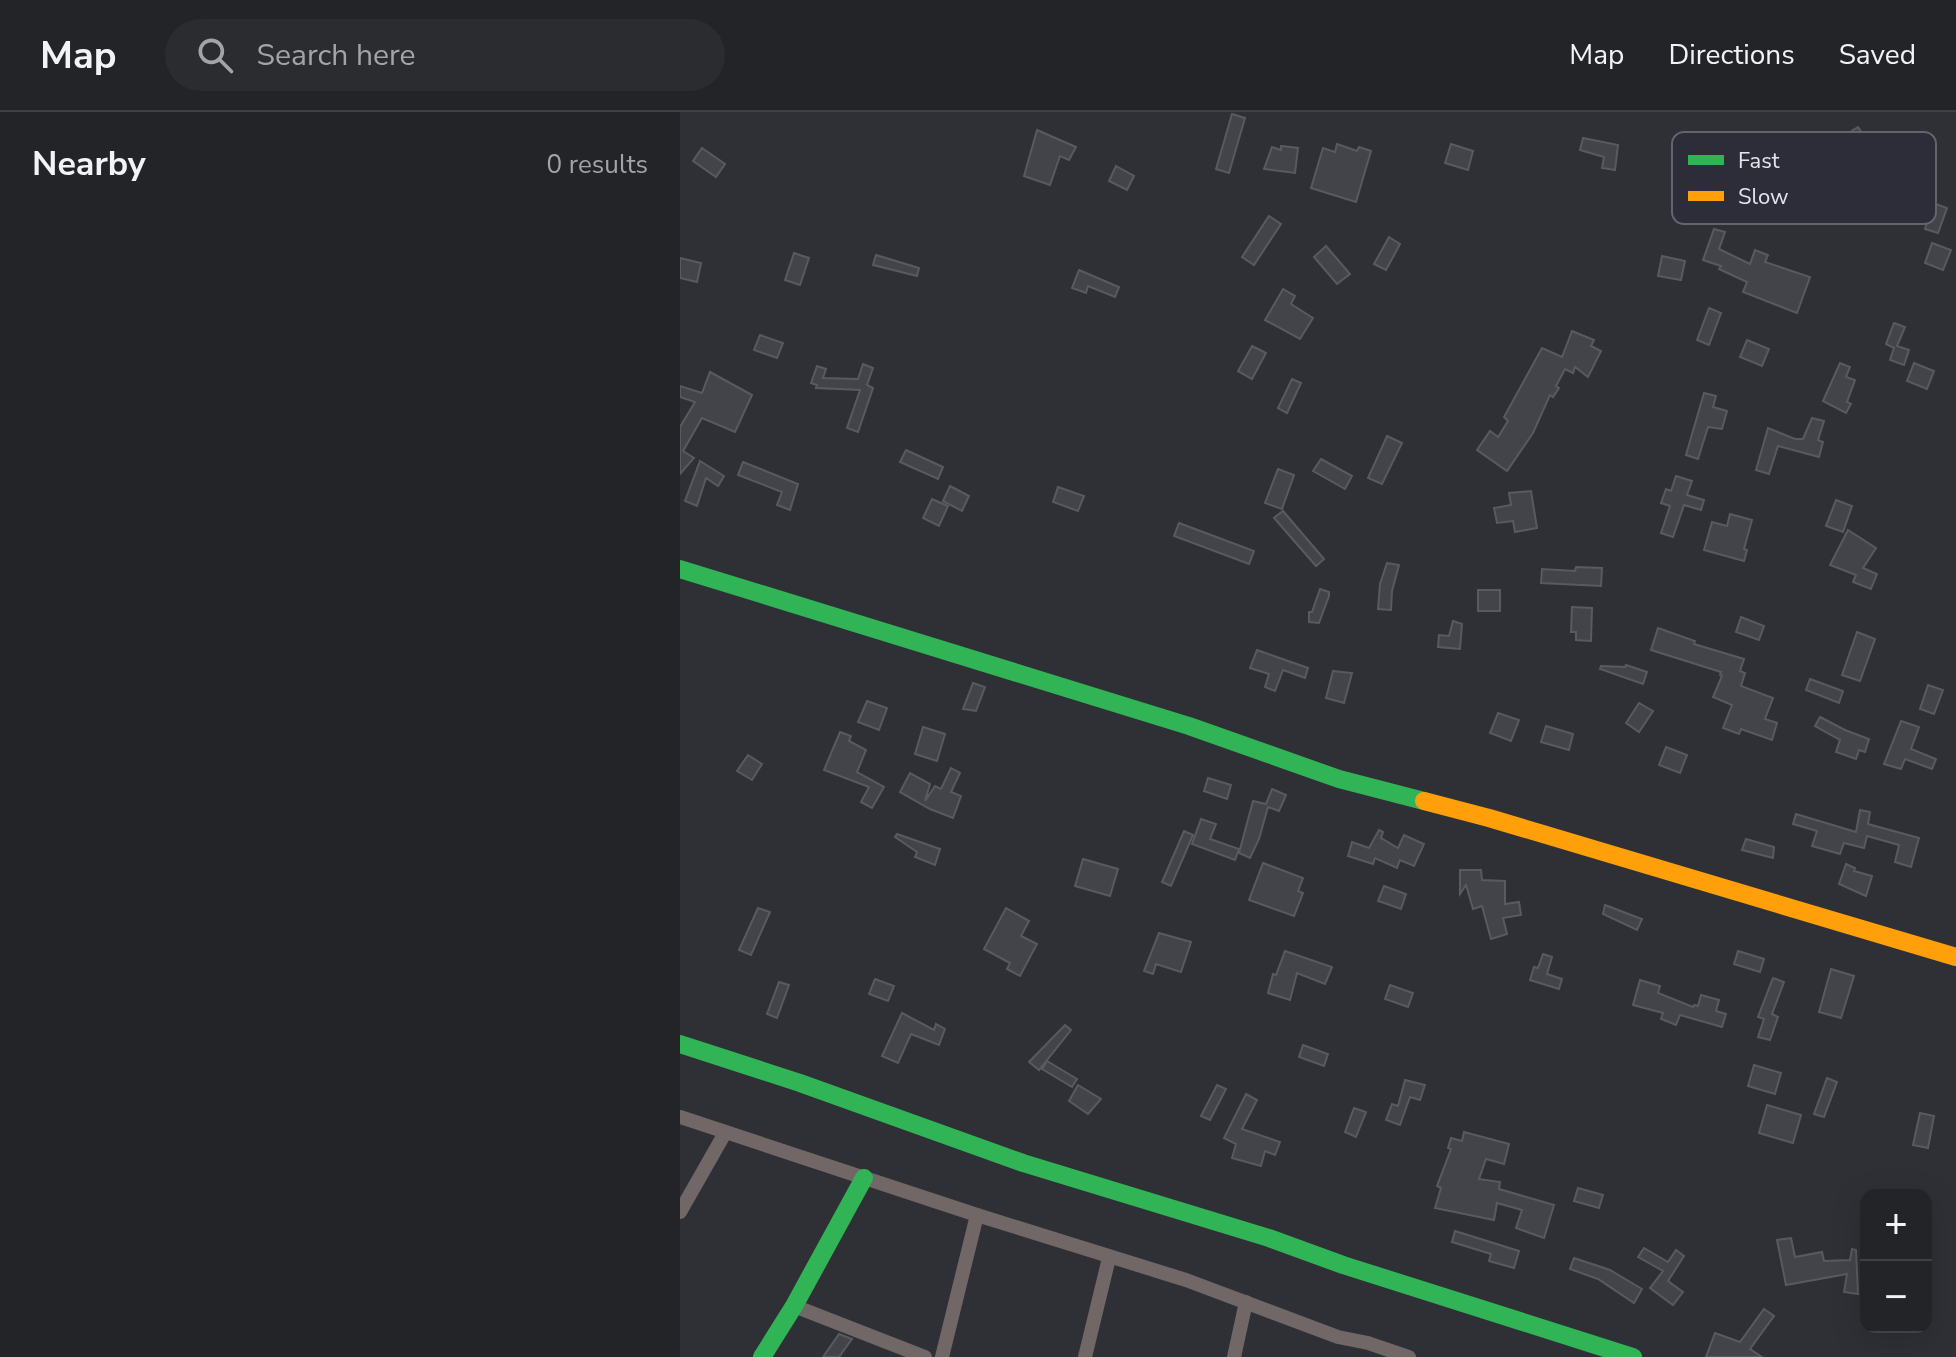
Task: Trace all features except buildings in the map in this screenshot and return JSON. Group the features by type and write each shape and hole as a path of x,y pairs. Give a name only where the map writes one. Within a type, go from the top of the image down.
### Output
{"street":[{"path":"680,569 1189,726 1339,779 1489,818 1956,957"},
{"path":"680,1044 815,1088 1023,1163 1269,1238 1343,1265 1633,1357"},
{"path":"680,1117 1109,1258 1186,1280 1366,1350 1409,1357"},
{"path":"680,1212 725,1133"},
{"path":"762,1357 794,1306 864,1178"},
{"path":"942,1357 977,1215"},
{"path":"1085,1357 1109,1258"},
{"path":"1234,1357 1246,1302"},
{"path":"794,1306 925,1357"}],"traffic: fast":[{"path":"680,569 1189,726 1339,779 1424,801"},
{"path":"680,1044 800,1083 1023,1163 1269,1238 1343,1265 1633,1357"},
{"path":"762,1357 794,1306 864,1178"}],"traffic: slow":[{"path":"1424,801 1956,957"}]}
